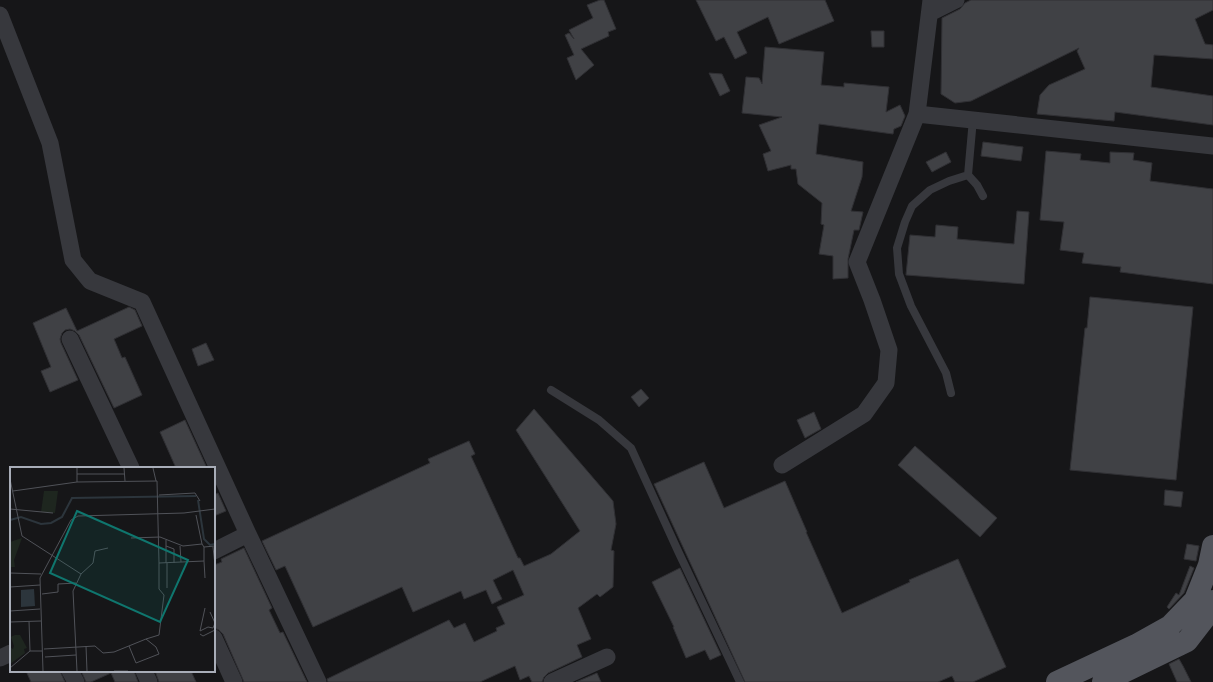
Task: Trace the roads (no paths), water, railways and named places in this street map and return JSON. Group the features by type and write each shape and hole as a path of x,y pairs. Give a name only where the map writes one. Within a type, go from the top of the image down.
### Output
{"main road":[{"path":"1057,682 1136,645 1170,626 1195,600 1209,564 1213,546"},
{"path":"1103,682 1187,641 1204,619 1213,601"}],"street":[{"path":"782,465 864,414 886,383 889,350 857,262 917,114 931,7 956,0"},
{"path":"0,15 50,143 73,260 90,281 142,302 248,534 318,682"},
{"path":"917,114 1213,146"},
{"path":"70,339 131,467"},
{"path":"215,550 248,534"},
{"path":"215,640 234,682"},
{"path":"0,658 10,653"},
{"path":"552,682 607,657"},
{"path":"71,672 76,682"},
{"path":"144,672 149,682"}],"lane":[{"path":"973,119 968,175 977,185 983,196"},
{"path":"951,393 946,373 908,299 899,274 897,248 905,222 912,206 930,190 949,181 968,175"},
{"path":"551,390 599,420 631,448 740,682"}]}
